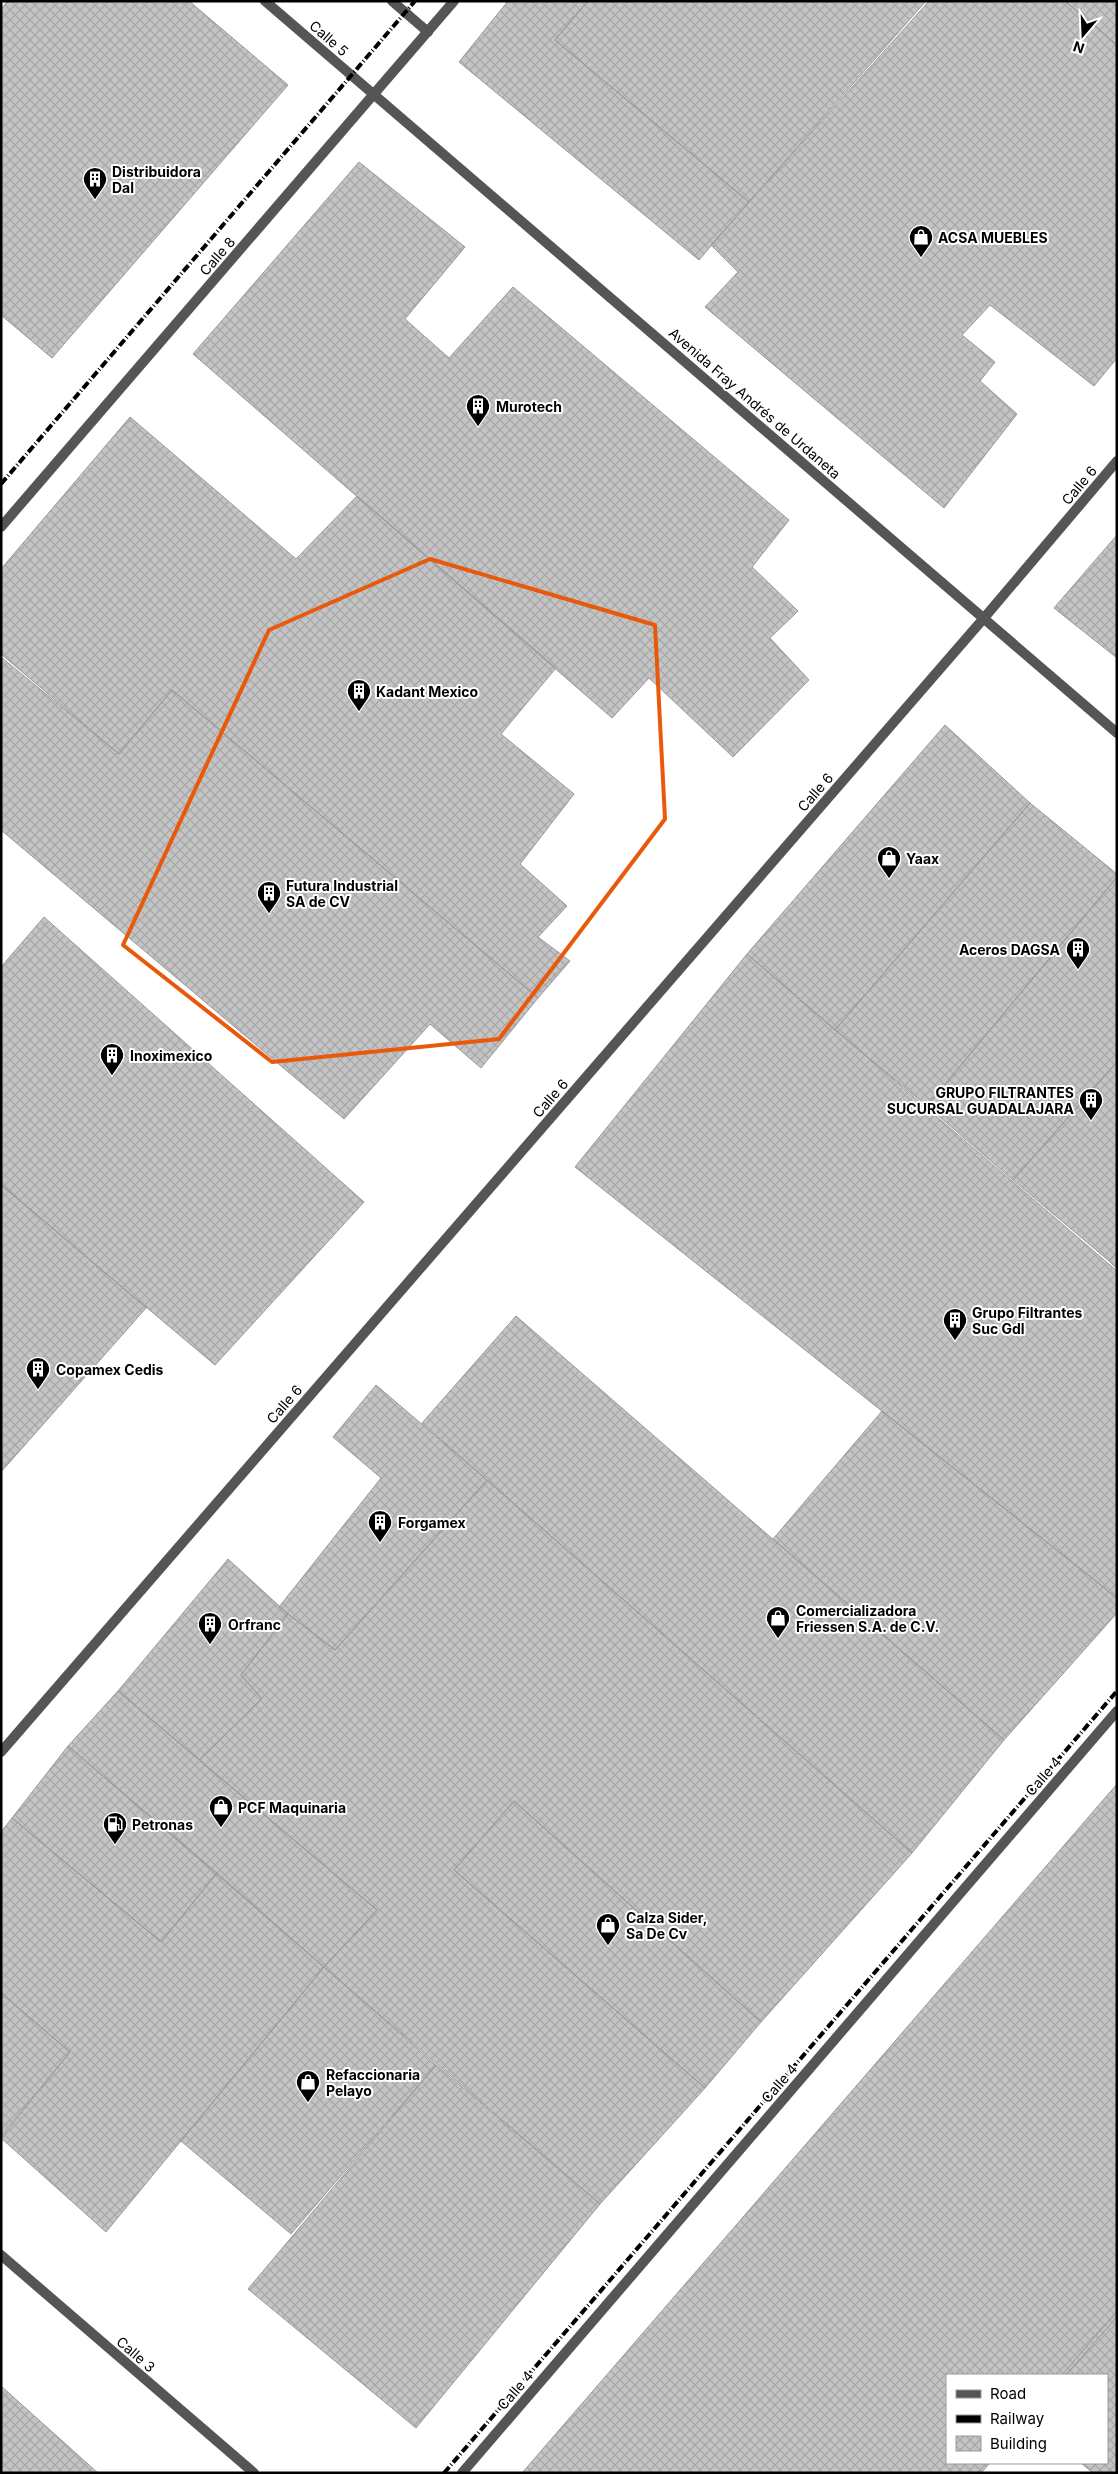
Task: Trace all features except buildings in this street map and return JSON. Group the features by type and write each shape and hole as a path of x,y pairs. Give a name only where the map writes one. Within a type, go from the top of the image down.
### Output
{"street":[{"name":"Calle 5","path":"265,1 374,95"},
{"path":"392,1 428,32"},
{"name":"Calle 8","path":"1,527 454,1"},
{"name":"Avenida Fray Andrés de Urdaneta","path":"374,95 1117,733"},
{"name":"Calle 6","path":"1,1752 984,618 1117,461"},
{"name":"Calle 4","path":"462,2473 1117,1711"},
{"name":"Calle 3","path":"1,2255 254,2473"}],"highlighted area":[{"path":"430,559 655,625 665,819 499,1039 272,1062 123,945 269,630"}],"railway":[{"path":"1,484 415,1"},
{"path":"444,2473 1117,1691"}],"place":[{"name":"Distribuidora Dal","path":"95,200"},
{"name":"ACSA MUEBLES","path":"921,258"},
{"name":"Murotech","path":"478,427"},
{"name":"Kadant Mexico","path":"359,712"},
{"name":"Yaax","path":"889,879"},
{"name":"Futura Industrial SA de CV","path":"269,914"},
{"name":"Aceros DAGSA","path":"1078,970"},
{"name":"Inoximexico","path":"112,1076"},
{"name":"GRUPO FILTRANTES SUCURSAL GUADALAJARA","path":"1091,1121"},
{"name":"Grupo Filtrantes Suc Gdl","path":"955,1341"},
{"name":"Copamex Cedis","path":"38,1390"},
{"name":"Forgamex","path":"380,1543"},
{"name":"Comercializadora Friessen S.A. de C.V.","path":"778,1639"},
{"name":"Orfranc","path":"210,1645"},
{"name":"PCF Maquinaria","path":"221,1828"},
{"name":"Petronas","path":"115,1845"},
{"name":"Calza Sider, Sa De Cv","path":"608,1946"},
{"name":"Refaccionaria Pelayo","path":"308,2103"}]}
